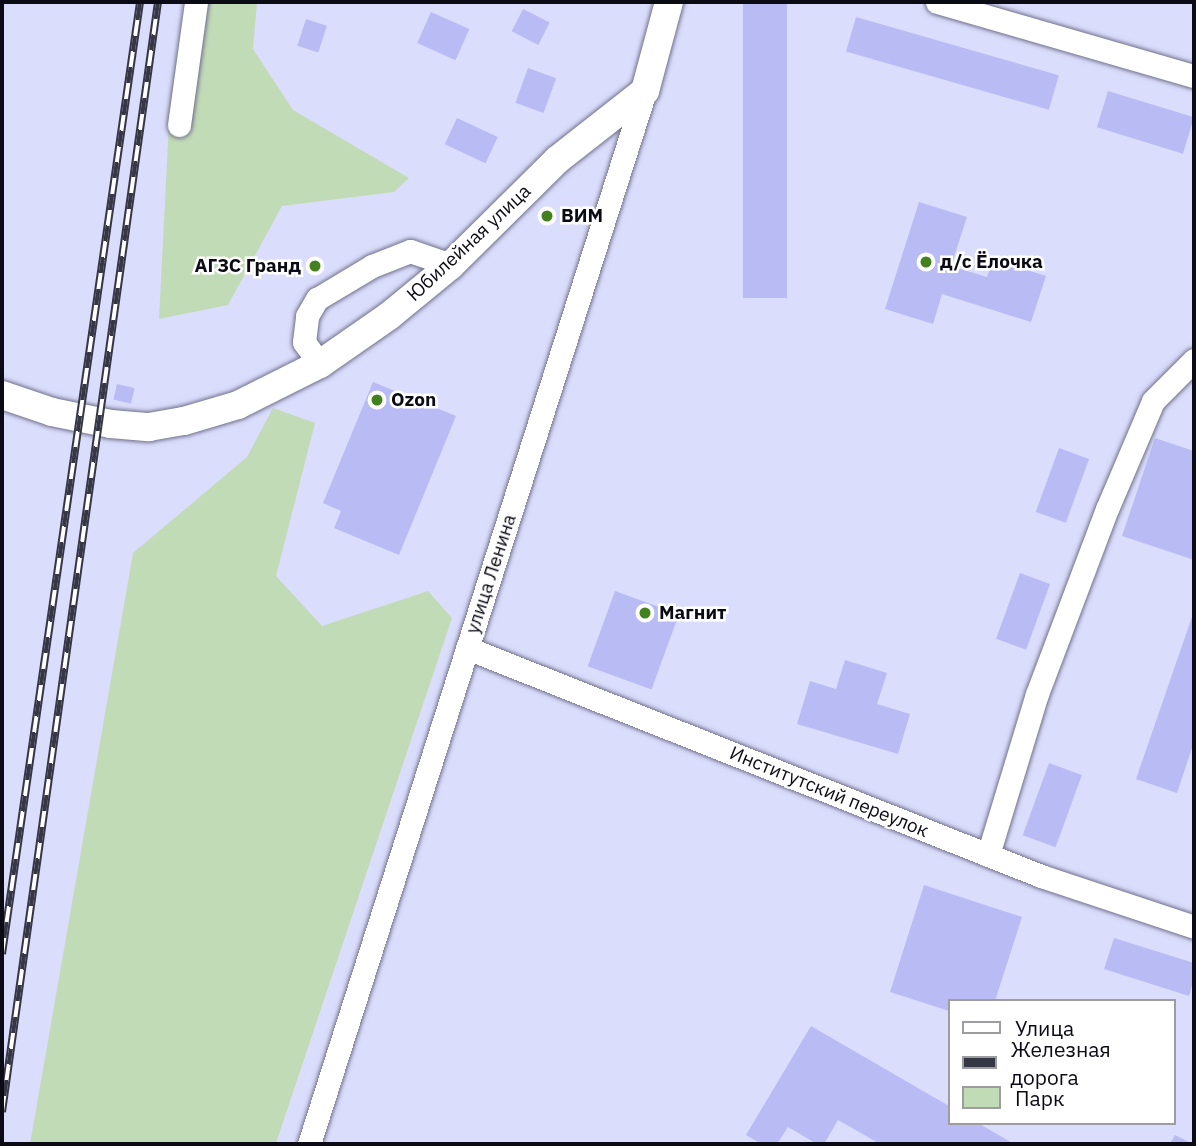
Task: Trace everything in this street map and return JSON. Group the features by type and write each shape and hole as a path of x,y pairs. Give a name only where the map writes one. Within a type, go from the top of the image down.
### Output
{"main road":[{"name":"улица Ленина","path":"645,91 669,2"},
{"name":"Юбилейная улица","path":"2,395 52,412 111,424 149,427 184,421 238,405 320,363 390,316 451,265 557,160 645,91"}],"street":[{"path":"179,125 196,2"},
{"path":"937,2 1194,76"},
{"name":"улица Ленина","path":"309,1144 645,91"},
{"path":"320,363 304,341 307,316 317,299 372,266 410,251 451,265"},
{"path":"988,855 1037,694 1107,509 1153,401 1194,360"},
{"name":"Институтский переулок","path":"467,648 1041,876 1194,927"}],"green space":[{"path":"185,2 257,2 253,49 293,110 409,178 394,192 282,206 228,305 159,319 170,103"},
{"path":"273,408 315,423 276,576 322,626 428,591 452,618 276,1143 30,1144 133,553 247,457"}],"building":[{"path":"743,2 787,2 787,298 743,298"},
{"path":"523,9 550,23 538,45 512,31"},
{"path":"431,12 469,29 456,60 417,43"},
{"path":"856,17 1059,75 1049,110 846,52"},
{"path":"306,19 327,26 318,52 297,46"},
{"path":"528,68 556,78 544,113 515,103"},
{"path":"1108,91 1194,117 1183,154 1097,127"},
{"path":"457,118 498,137 486,163 445,144"},
{"name":"д/с Ёлочка","path":"919,202 967,217 951,266 987,277 993,259 1046,276 1031,322 942,294 933,324 885,309"},
{"path":"373,382 456,416 399,555 334,528 341,511 323,503"},
{"path":"117,384 135,388 131,404 113,400"},
{"path":"1155,438 1194,451 1194,560 1122,536"},
{"path":"1059,448 1089,459 1066,523 1036,512"},
{"path":"1020,573 1050,584 1026,650 996,639"},
{"path":"615,591 679,614 652,689 588,666"},
{"path":"1194,611 1194,742 1177,793 1136,779"},
{"path":"845,660 887,673 877,704 910,714 898,754 797,724 810,681 836,689"},
{"path":"1049,763 1082,775 1056,847 1023,835"},
{"path":"924,885 1022,917 996,999 948,999 948,1011 890,992"},
{"path":"1114,938 1194,963 1194,978 1189,996 1104,969"},
{"path":"811,1026 948,1105 948,1125 981,1125 1014,1144 880,1144 838,1120 824,1144 817,1144 788,1127 777,1144 761,1144 746,1135"},
{"path":"1175,1135 1193,1144 1170,1144"}],"railway":[{"path":"2,954 140,2"},
{"path":"2,1112 158,2"}],"place":[{"name":"ВИМ","path":"547,216"},
{"name":"д/с Ёлочка","path":"926,262"},
{"name":"АГЗС Гранд","path":"315,266"},
{"name":"Ozon","path":"377,400"},
{"name":"Магнит","path":"645,613"}]}
